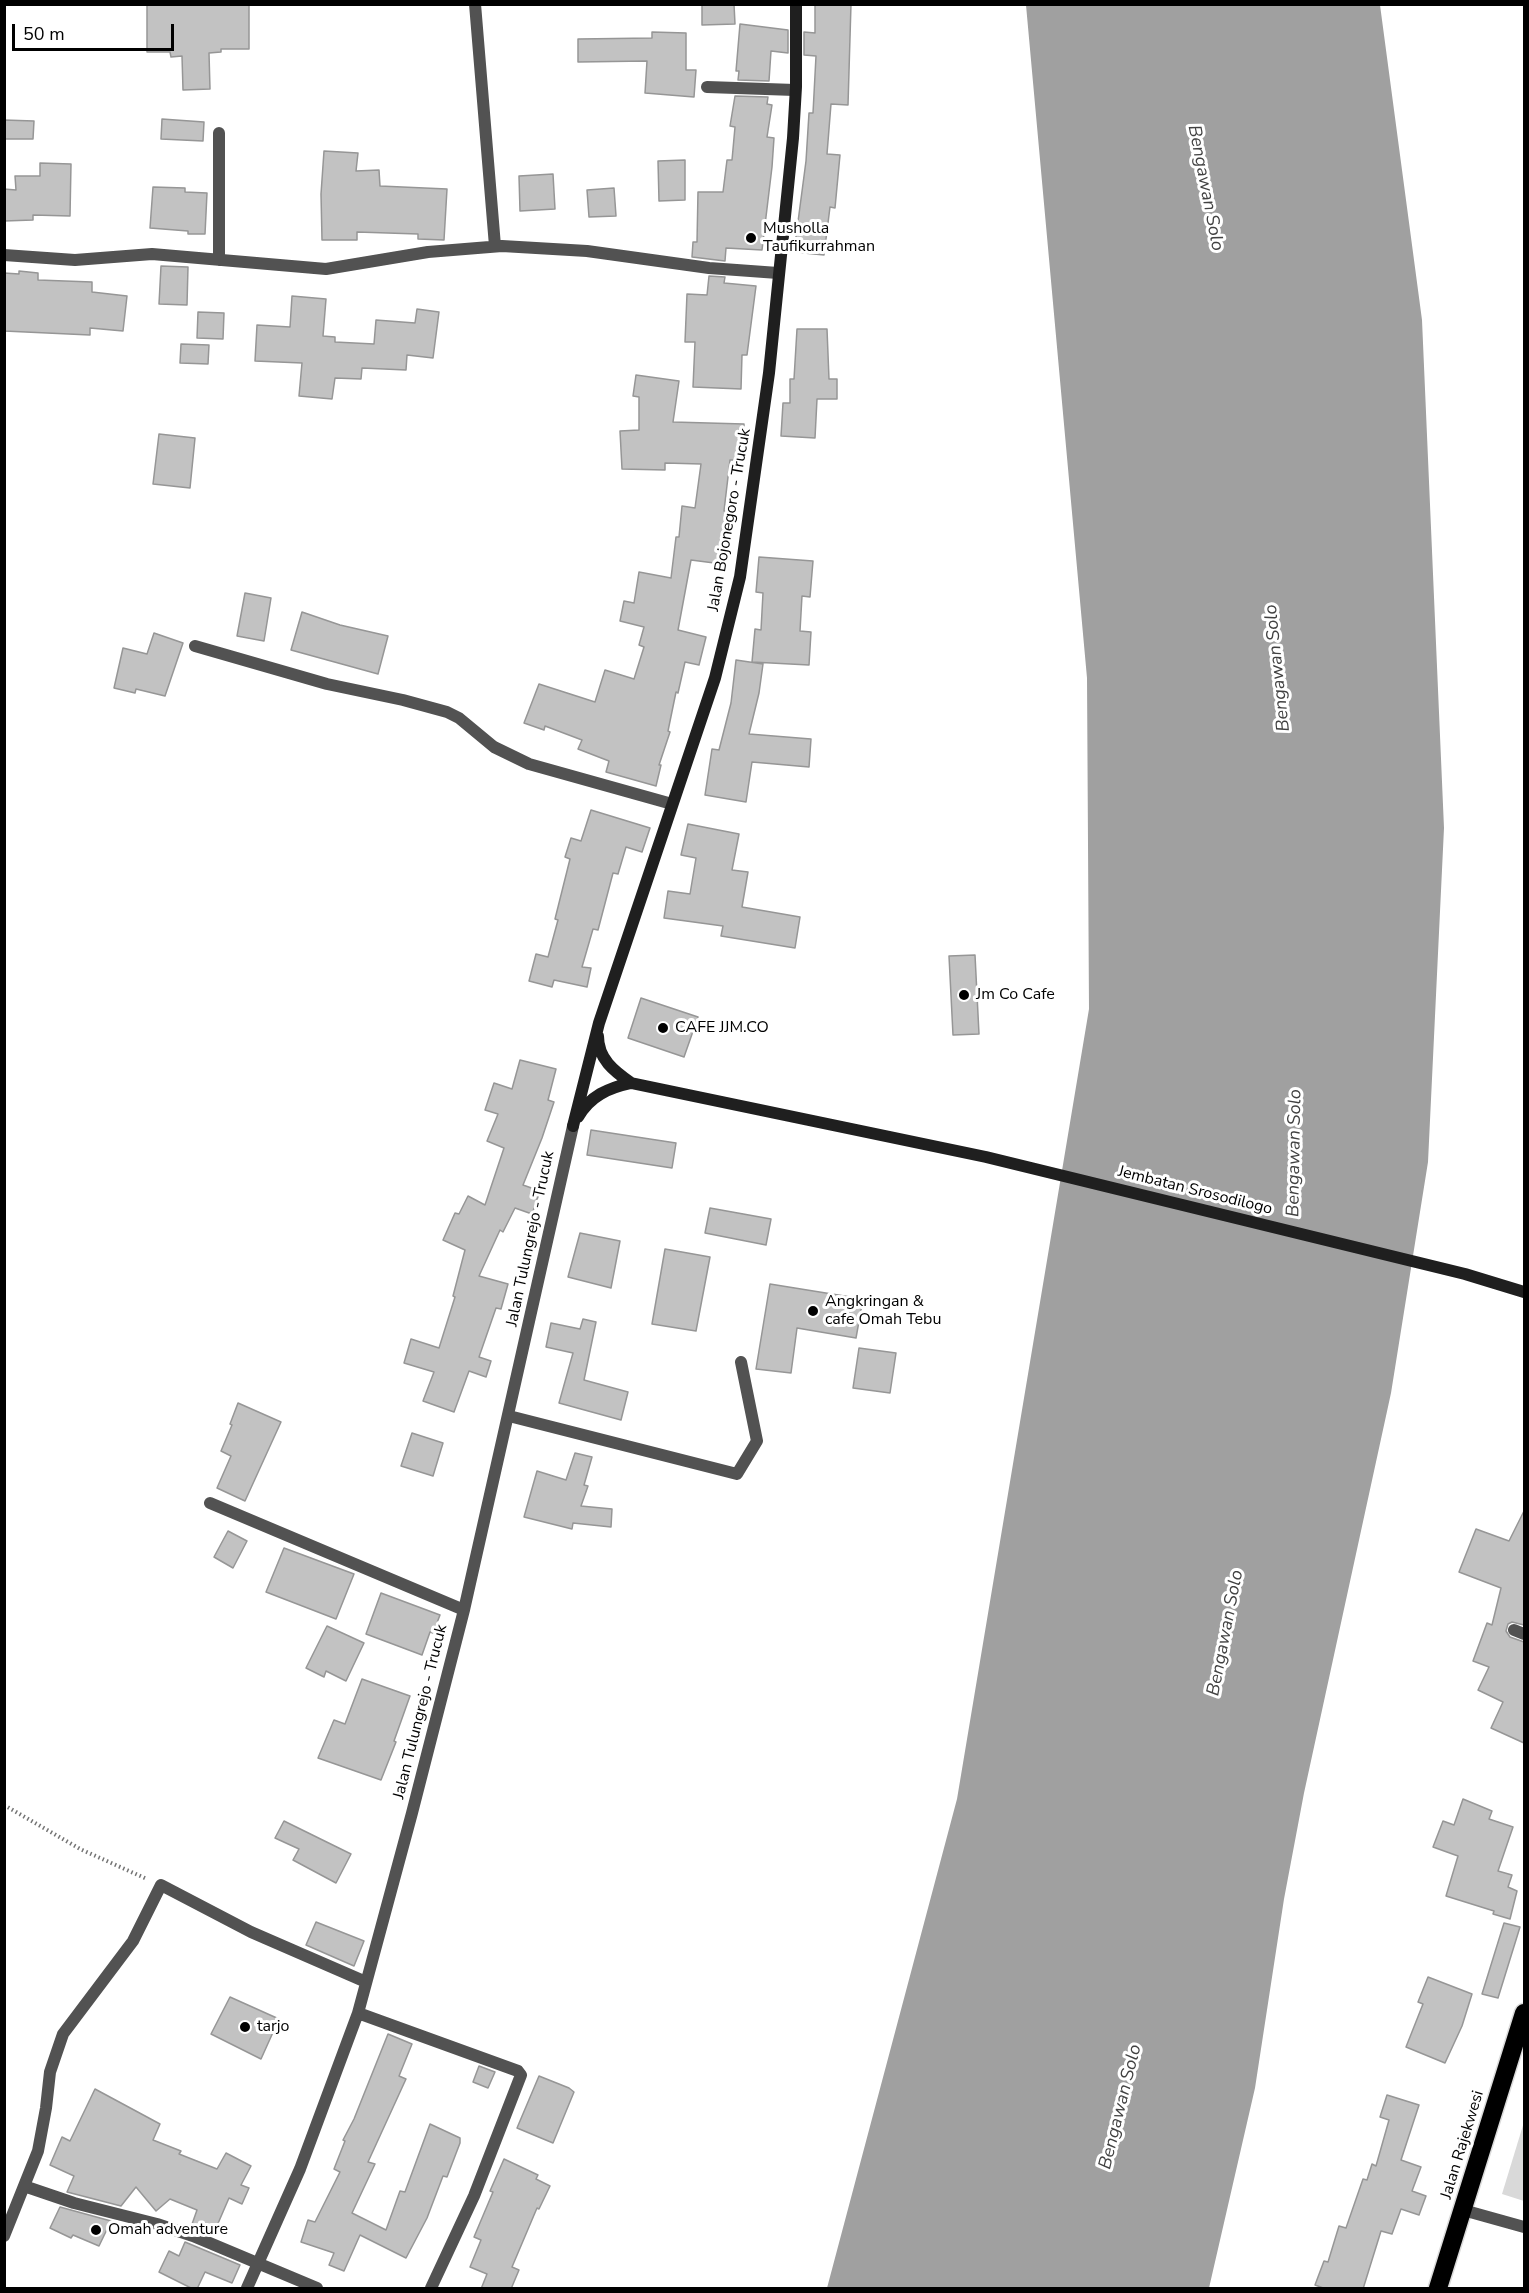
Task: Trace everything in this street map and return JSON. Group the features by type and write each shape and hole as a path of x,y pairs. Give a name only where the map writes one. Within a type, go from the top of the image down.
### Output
{"highway":[{"name":"Jalan Rajekwesi","path":"1438,2289 1524,2013"}],"street":[{"path":"475,4 495,246"},
{"name":"Jalan Bojonegoro - Trucuk","path":"573,1126 599,1023 715,678 740,577 769,373 792,138 796,4"},
{"path":"707,87 795,90"},
{"path":"219,133 219,260"},
{"path":"4,255 75,260 152,254 326,269 428,252 495,246 587,251 709,268 778,273"},
{"path":"195,646 327,684 447,712 459,718 494,747 530,764 672,804"},
{"path":"599,1023 598,1041 601,1054 613,1070 631,1083"},
{"path":"573,1126 587,1104 596,1096 607,1089 631,1083"},
{"name":"Jembatan Srosodilogo","path":"631,1083 986,1157 1465,1274 1524,1292"},
{"name":"Jalan Tulungrejo - Trucuk","path":"247,2289 300,2169 358,2013 464,1610 573,1126"},
{"path":"509,1416 737,1474 757,1441 741,1362"},
{"path":"210,1503 464,1610"},
{"path":"4,2236 38,2151 50,2072 63,2034 133,1941 160,1885 251,1932 366,1982"},
{"path":"358,2013 518,2071 520,2075 474,2196 431,2289"},
{"path":"24,2186 74,2203 184,2233 258,2262 317,2289"},
{"path":"1463,2210 1524,2227"}],"path":[{"path":"4,1805 80,1849 160,1885"}],"shaded area":[{"path":"1524,2122 1524,2201 1502,2194"}],"water":[{"name":"Bengawan Solo","path":"1026,5 1380,5 1422,320 1444,828 1428,1162 1391,1393 1304,1793 1284,1899 1255,2088 1209,2288 827,2288 957,1799 1089,1009 1087,678"}],"building":[{"path":"147,4 249,4 249,49 221,49 221,52 209,53 210,89 183,90 182,56 171,57 170,52 147,52"},
{"path":"702,4 734,4 735,24 702,25"},
{"path":"815,4 851,4 848,105 831,104 827,154 840,155 835,208 830,207 824,255 794,252 806,161 809,113 813,113 816,56 804,55 804,32 815,33"},
{"path":"740,24 788,30 788,53 771,51 769,81 738,80 739,71 736,71"},
{"path":"652,32 686,33 686,70 696,70 694,97 645,93 647,61 578,62 578,39 652,38"},
{"path":"735,96 768,97 767,104 772,105 767,137 774,138 772,167 762,250 726,248 725,261 692,257 693,242 697,242 698,192 723,192 727,160 732,160 735,127 730,126"},
{"path":"162,119 204,122 203,141 161,139"},
{"path":"4,120 34,121 33,139 4,139"},
{"path":"324,151 358,153 356,171 379,170 380,186 447,189 444,240 418,239 418,234 357,232 357,240 322,240 321,194"},
{"path":"685,160 685,200 659,201 658,161"},
{"path":"40,163 71,164 70,216 33,215 33,220 4,221 4,189 16,190 15,176 40,176"},
{"path":"553,174 555,209 520,211 519,176"},
{"path":"153,187 185,188 185,192 207,193 205,234 188,234 188,231 150,228"},
{"path":"614,188 616,216 589,217 587,190"},
{"path":"161,266 188,267 187,305 159,304"},
{"path":"19,271 38,273 38,280 92,282 92,292 127,296 123,331 90,328 90,335 4,331 4,273 19,274"},
{"path":"709,276 725,277 724,283 756,286 747,355 742,355 741,389 693,387 695,342 685,342 687,294 707,295"},
{"path":"292,296 326,299 323,336 335,337 335,342 374,344 376,320 415,323 417,309 439,312 433,358 407,355 406,370 362,368 361,379 335,378 332,399 299,396 302,363 255,361 257,325 290,327"},
{"path":"198,312 224,313 223,339 197,338"},
{"path":"797,329 827,329 829,379 837,379 837,399 817,399 815,438 781,436 783,403 790,403 790,379 794,379"},
{"path":"181,344 209,345 208,364 180,363"},
{"path":"636,375 679,381 673,422 744,424 744,460 730,460 724,511 729,511 722,564 691,560 678,630 706,637 699,665 685,662 678,693 676,692 668,731 670,732 659,765 661,765 656,786 606,772 609,761 578,749 582,740 545,726 544,730 524,723 539,684 595,702 605,670 634,679 644,647 639,645 644,627 620,621 624,601 634,603 639,572 671,578 682,506 695,508 701,464 665,463 665,470 622,469 620,431 639,430 639,397 633,396"},
{"path":"159,434 195,438 190,488 153,484"},
{"path":"759,557 813,561 810,597 802,596 800,631 811,632 809,665 752,662 755,629 761,630 763,593 756,592"},
{"path":"245,593 271,598 264,641 237,636"},
{"path":"302,612 340,625 388,636 378,674 291,650"},
{"path":"154,633 183,643 165,696 136,689 135,693 114,688 123,648 147,654"},
{"path":"736,660 763,664 749,734 811,739 809,767 752,762 746,802 705,795 712,749 719,750 731,703"},
{"path":"591,810 650,828 642,852 626,847 618,874 613,873 598,930 593,929 582,967 591,968 587,987 554,980 552,987 529,981 536,954 548,957 570,859 565,857 571,838 581,841"},
{"path":"688,824 739,834 732,870 748,872 742,907 800,917 795,948 721,936 723,926 664,918 668,891 690,894 696,858 681,855"},
{"name":"Jm Co Cafe","path":"975,955 979,1034 953,1035 949,956"},
{"name":"CAFE JJM.CO","path":"641,998 698,1017 684,1057 628,1038"},
{"path":"520,1060 556,1069 548,1100 554,1102 523,1185 540,1191 532,1214 515,1208 503,1232 500,1230 479,1276 508,1284 501,1309 496,1308 479,1357 491,1361 486,1377 469,1371 454,1412 423,1401 434,1372 404,1363 411,1339 439,1348 455,1297 453,1296 465,1250 443,1240 455,1213 459,1214 468,1196 485,1205 504,1148 487,1141 498,1114 485,1110 494,1083 512,1089"},
{"path":"591,1130 676,1143 672,1168 587,1155"},
{"path":"710,1208 771,1219 766,1245 705,1233"},
{"path":"580,1233 620,1241 611,1288 568,1277"},
{"path":"665,1249 710,1257 696,1331 652,1324"},
{"name":"Angkringan & cafe Omah Tebu","path":"770,1284 863,1299 856,1338 797,1328 791,1373 756,1369"},
{"path":"583,1319 596,1322 584,1380 628,1392 621,1420 559,1403 573,1353 546,1347 551,1323 580,1329"},
{"name":"Angkringan & cafe Omah Tebu","path":"859,1348 896,1353 890,1393 853,1388"},
{"path":"238,1403 281,1422 245,1501 217,1488 231,1456 221,1451"},
{"path":"412,1433 443,1443 433,1476 401,1466"},
{"path":"575,1453 592,1457 584,1485 588,1486 581,1506 612,1509 611,1527 573,1523 572,1529 524,1517 537,1471 566,1480"},
{"path":"1524,1511 1524,1625 1512,1622 1508,1624 1506,1631 1510,1637 1524,1642 1524,1743 1491,1728 1503,1702 1478,1690 1489,1667 1473,1661 1487,1623 1492,1625 1501,1588 1459,1572 1476,1529 1509,1541"},
{"path":"228,1531 247,1541 233,1568 214,1557"},
{"path":"284,1548 354,1574 336,1619 266,1592"},
{"path":"381,1593 440,1615 433,1633 430,1632 422,1655 366,1634"},
{"path":"327,1626 364,1643 346,1681 326,1671 324,1677 306,1668"},
{"path":"362,1679 410,1696 381,1780 318,1758 334,1720 345,1724"},
{"path":"1463,1799 1492,1811 1489,1819 1513,1827 1498,1871 1512,1875 1508,1887 1517,1891 1510,1919 1493,1914 1494,1911 1446,1896 1458,1856 1433,1847 1443,1821 1454,1825"},
{"path":"284,1821 351,1854 336,1883 293,1860 299,1849 275,1838"},
{"path":"316,1922 364,1941 354,1966 306,1945"},
{"path":"1504,1923 1520,1927 1498,1998 1482,1994"},
{"path":"1428,1977 1472,1994 1462,2026 1445,2063 1406,2047 1423,2004 1418,2002"},
{"name":"tarjo","path":"230,1997 279,2019 261,2059 211,2034"},
{"path":"388,2034 412,2044 399,2076 406,2079 368,2162 375,2164 352,2213 386,2230 400,2191 405,2192 430,2124 460,2138 460,2143 447,2177 443,2176 427,2218 406,2258 360,2235 344,2271 329,2265 334,2253 301,2242 308,2220 315,2222 340,2172 334,2169 345,2141 343,2140 354,2119"},
{"path":"479,2066 495,2072 488,2088 473,2082"},
{"path":"539,2076 574,2092 553,2143 517,2128"},
{"path":"95,2089 160,2124 153,2140 181,2151 179,2154 217,2169 226,2153 251,2166 241,2185 249,2188 242,2204 229,2198 213,2235 191,2227 197,2210 170,2199 156,2211 136,2187 121,2206 67,2192 74,2176 50,2165 62,2137 70,2141"},
{"path":"1387,2095 1419,2105 1401,2160 1421,2167 1412,2191 1426,2196 1419,2215 1401,2209 1392,2234 1381,2231 1363,2289 1326,2289 1315,2285 1324,2261 1328,2262 1339,2226 1346,2228 1363,2179 1367,2180 1372,2164 1376,2166 1389,2120 1380,2117"},
{"path":"504,2159 538,2175 536,2179 550,2186 539,2209 537,2208 512,2267 519,2270 511,2289 481,2289 487,2274 470,2267 481,2240 474,2237"},
{"path":"60,2207 111,2221 99,2246 73,2235 71,2238 50,2228"},
{"path":"185,2242 240,2265 232,2283 205,2272 197,2289 193,2289 159,2272 169,2251 179,2256"}],"place":[{"name":"Musholla Taufikurrahman","path":"751,238"},
{"name":"Jm Co Cafe","path":"964,995"},
{"name":"CAFE JJM.CO","path":"663,1028"},
{"name":"Angkringan & cafe Omah Tebu","path":"813,1311"},
{"name":"tarjo","path":"245,2027"},
{"name":"Omah adventure","path":"96,2230"}]}
